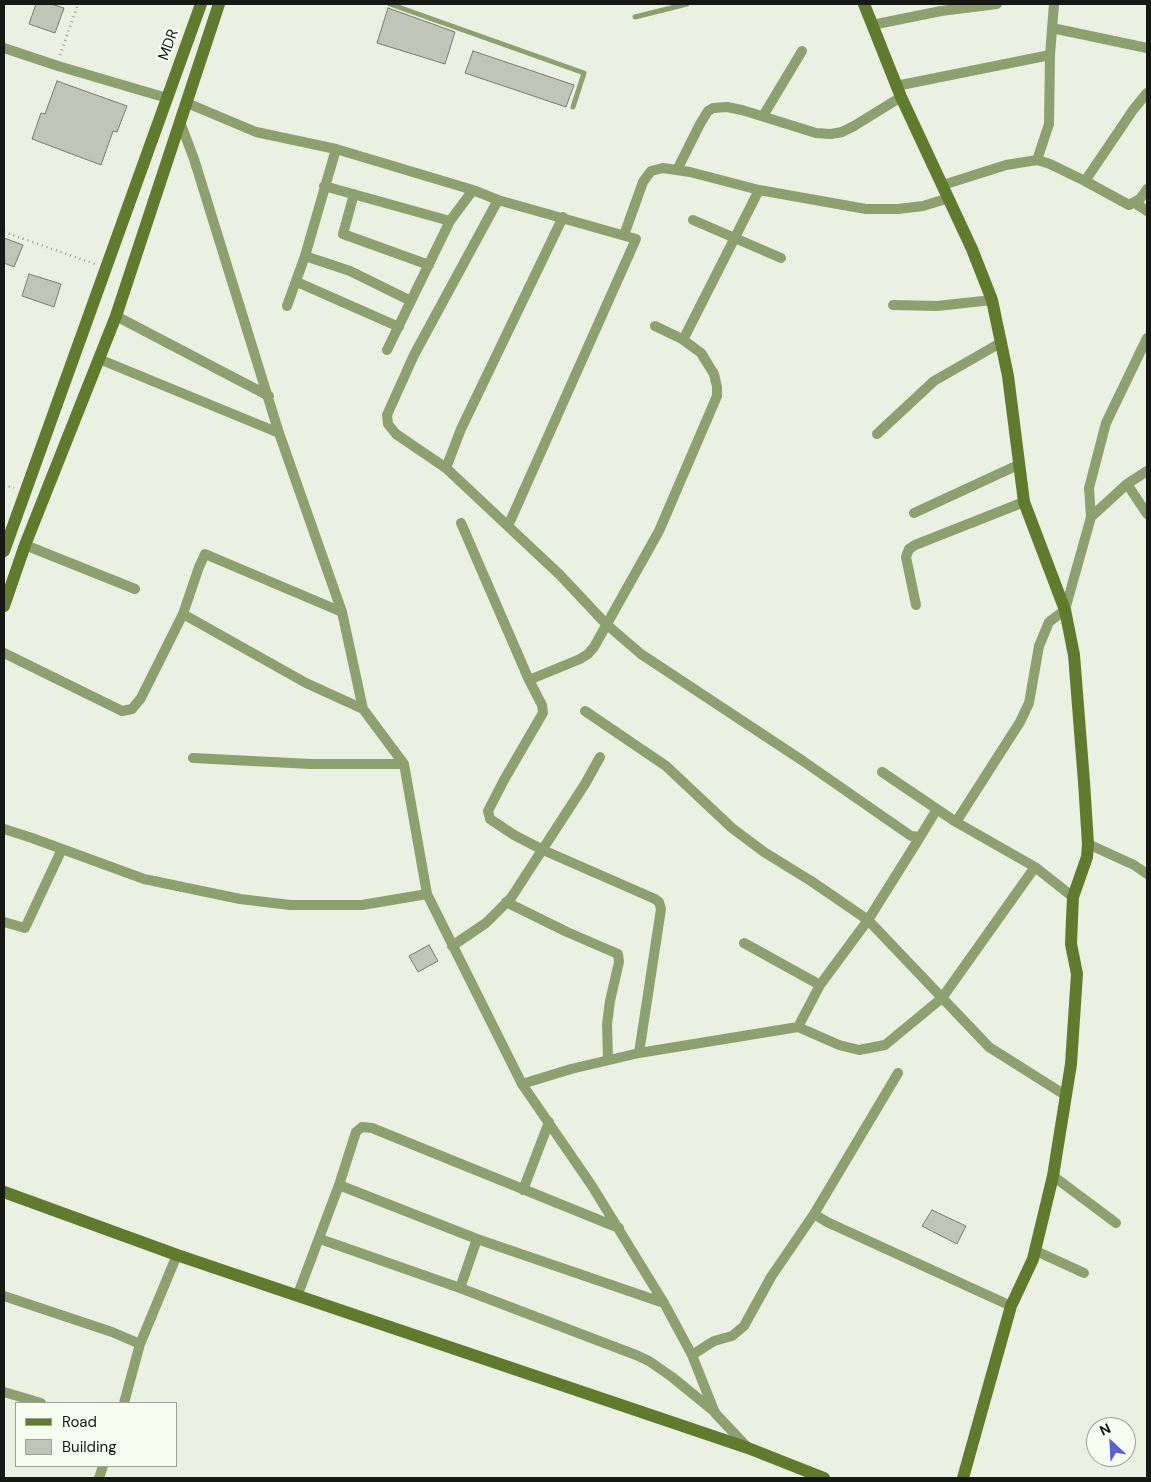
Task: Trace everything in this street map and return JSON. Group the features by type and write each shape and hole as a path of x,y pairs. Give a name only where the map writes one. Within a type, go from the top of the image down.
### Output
{"main road":[{"name":"MDR","path":"4,551 201,4"},
{"path":"4,606 25,545 116,316 219,4"},
{"path":"864,4 898,91 972,249 992,300 1008,376 1024,502 1065,610 1074,655 1088,844 1087,857 1074,897 1071,944 1076,974 1071,1064 1053,1176 1034,1259 1011,1306 963,1478"},
{"path":"4,1192 177,1255 298,1294 748,1448 824,1478"}],"street":[{"path":"872,25 941,11 997,4"},
{"path":"1037,160 1049,124 1050,55 1054,4"},
{"path":"1052,28 1147,48"},
{"path":"4,48 56,66 166,98"},
{"path":"763,116 802,50"},
{"path":"677,170 702,120 708,111 713,108 727,107 816,132 831,134 842,132 854,126 898,91 1050,55"},
{"path":"1085,181 1133,110 1147,93"},
{"path":"187,103 256,132 336,149 473,190 498,200 636,239 508,526"},
{"path":"180,122 194,159 279,433 342,612 363,709 404,764 426,894 522,1084 592,1186 664,1303 692,1355 716,1413"},
{"path":"287,306 297,282 336,149"},
{"path":"942,185 1006,165 1037,160 1050,164 1085,181 1129,205 1135,203 1147,189"},
{"path":"624,235 638,192 647,175 651,171 662,168 759,190 866,209 898,209 923,206 948,198"},
{"path":"324,186 450,221"},
{"path":"388,350 450,221 473,190"},
{"path":"683,340 759,190"},
{"path":"354,194 344,234 429,265"},
{"path":"498,200 414,355 386,415 388,424 396,434 446,468 560,575 606,624 640,654 803,761 910,836 920,837"},
{"path":"1135,203 1147,211"},
{"path":"446,468 461,429 563,217"},
{"path":"693,220 781,258"},
{"path":"305,256 350,271 411,301"},
{"path":"297,282 399,327"},
{"path":"893,305 938,306 992,300"},
{"path":"116,316 268,396"},
{"path":"529,680 588,654 594,647 659,531 717,396 717,386 710,365 701,353 683,340 655,326"},
{"path":"956,822 1020,722 1029,703 1039,646 1050,622 1065,610 1091,517 1089,488 1106,423 1147,338"},
{"path":"877,434 934,381 1002,342"},
{"path":"100,358 279,433"},
{"path":"914,513 1018,465"},
{"path":"1091,517 1127,484 1147,470"},
{"path":"1127,484 1147,514"},
{"path":"916,604 906,557 909,549 915,544 1024,502"},
{"path":"461,524 529,680 542,704 543,713 488,811 490,820 543,850 659,902 661,909 639,1053"},
{"path":"25,545 135,590"},
{"path":"4,653 122,711 132,709 141,698 183,614 199,566 205,554 342,612"},
{"path":"183,614 306,683 363,709"},
{"path":"585,711 666,766 732,828 764,852 868,920 989,1047 1066,1095"},
{"path":"192,758 311,764 404,764"},
{"path":"452,946 486,922 506,902 543,850 600,758"},
{"path":"882,772 956,822 1035,867 1074,897"},
{"path":"798,1027 820,985 868,920 938,809"},
{"path":"4,829 144,879 240,899 290,905 362,905 426,894"},
{"path":"1088,844 1134,865 1147,874"},
{"path":"4,922 25,928 62,849"},
{"path":"522,1084 571,1068 639,1053 798,1027 838,1046 859,1050 885,1045 942,998 1035,867"},
{"path":"506,902 567,932 618,954 619,962 607,1024 608,1060"},
{"path":"744,943 820,985"},
{"path":"692,1355 714,1341 732,1336 744,1326 771,1277 814,1214 898,1073"},
{"path":"523,1190 549,1122"},
{"path":"298,1294 339,1185 356,1132 362,1127 372,1128 619,1228"},
{"path":"1053,1176 1116,1223"},
{"path":"339,1185 477,1239 664,1303"},
{"path":"814,1214 827,1222 1011,1306"},
{"path":"320,1238 460,1288 649,1361 716,1413 748,1448"},
{"path":"460,1288 477,1239"},
{"path":"1036,1250 1084,1273"},
{"path":"124,1402 140,1344 177,1255"},
{"path":"4,1296 112,1332 140,1344"},
{"path":"4,1392 38,1402"}],"lane":[{"path":"390,4 584,73 573,107"},
{"path":"636,17 687,4"}],"path":[{"path":"56,66 78,4"},
{"path":"4,232 106,268"}],"building":[{"path":"36,4 51,4 64,8 55,33 29,24"},
{"path":"388,8 455,32 445,64 377,43"},
{"path":"473,51 574,85 566,107 465,73"},
{"path":"57,81 127,106 117,132 113,131 101,165 32,139 41,113 45,114"},
{"path":"4,238 23,245 14,267 4,263"},
{"path":"29,274 61,284 54,307 22,296"},
{"path":"429,945 438,961 418,972 409,956"},
{"path":"932,1210 966,1226 957,1244 922,1226"}]}
